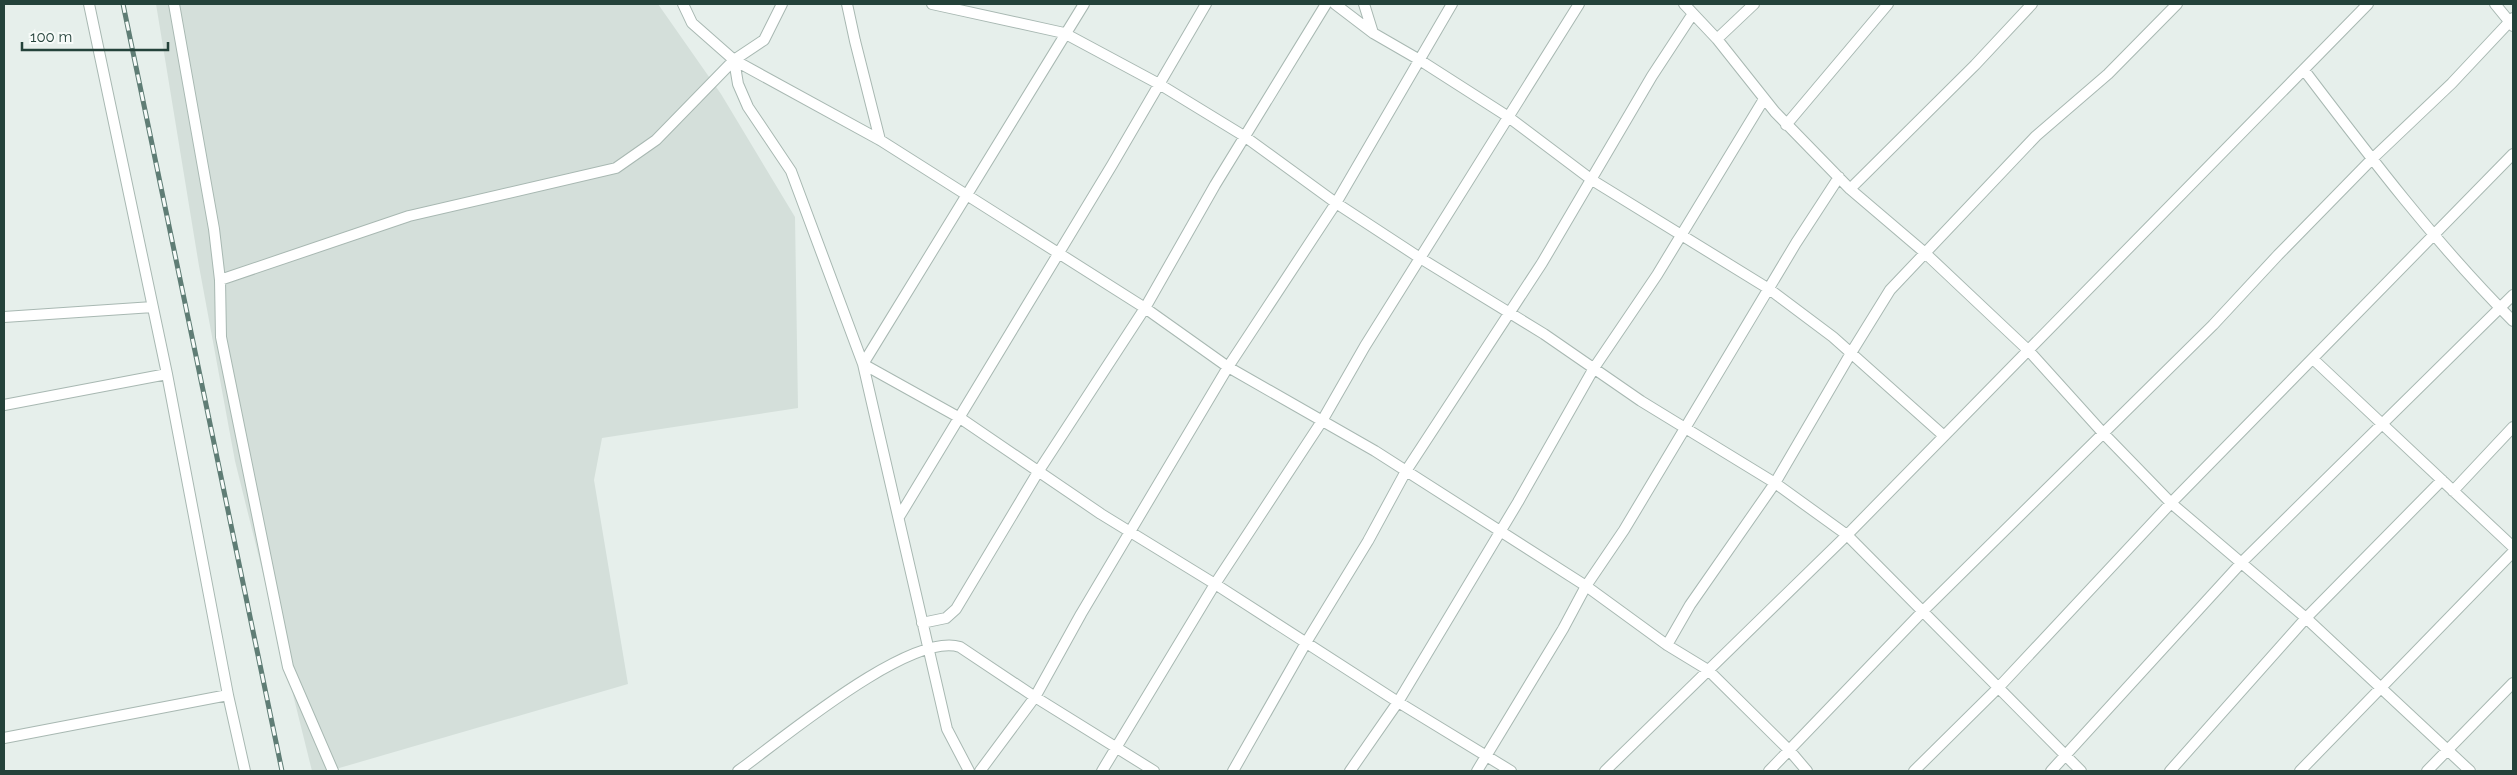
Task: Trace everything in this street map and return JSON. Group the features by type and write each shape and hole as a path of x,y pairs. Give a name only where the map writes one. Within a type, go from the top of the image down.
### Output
{"street":[{"path":"89,4 167,374 228,695 245,771"},
{"path":"174,4 214,229 220,280 221,337 288,667 334,771"},
{"path":"683,4 692,23 734,60 880,140 968,194 1145,308 1228,367 1406,471 1586,586 1667,645 1708,670 1790,751 1807,771"},
{"path":"220,280 409,216 616,168 656,140 734,60 764,40 782,4"},
{"path":"848,4 855,41 880,140"},
{"path":"932,4 1064,33 1159,84 1244,136 1336,203 1420,258 1510,312 1685,428 1775,483 1847,535 2081,771"},
{"path":"864,364 1064,33 1084,4"},
{"path":"899,517 960,418 1206,4"},
{"path":"922,623 946,618 956,608 1038,472 1145,308 1244,136 1326,4"},
{"path":"1334,4 1373,33 1418,59 1507,116 1592,180 1681,233 1769,289 1850,353 1944,436"},
{"path":"1364,4 1373,33"},
{"path":"980,771 1035,697 1129,532 1228,367 1336,203 1418,59 1452,4"},
{"path":"1102,771 1118,749 1215,584 1322,421 1507,116 1529,86 1579,4"},
{"path":"1684,4 1692,15 1717,39 1786,125 1850,189 1924,252 2029,351 2103,433 2171,503 2306,618 2470,771"},
{"path":"1717,39 1754,4"},
{"path":"1786,125 1888,4"},
{"path":"1850,189 1974,66 2032,4"},
{"path":"1667,645 1690,605 1775,483 1850,353 1890,290 2036,136 2108,74 2177,4"},
{"path":"1605,771 1847,535 2368,4"},
{"path":"1769,771 1922,612 1982,556 2213,325 2372,160 2512,22 2495,4"},
{"path":"1233,771 1307,641 1368,541 1406,471 1556,241 1652,76 1692,15"},
{"path":"734,60 738,84 748,107 791,171 864,364 947,729 969,771"},
{"path":"2304,70 2372,160 2434,235 2513,321"},
{"path":"1350,771 1398,702 1518,502 1594,368 1629,319 1764,99"},
{"path":"1914,771 1999,687 2171,503 2513,154"},
{"path":"1477,771 1563,629 1586,586 1624,530 1769,289 1839,177"},
{"path":"2051,771 2066,757 2242,562 2513,295"},
{"path":"4,317 153,307"},
{"path":"2314,359 2383,422 2513,547"},
{"path":"864,364 960,418 1129,532 1307,641 1398,702 1511,771"},
{"path":"4,405 167,374"},
{"path":"2453,491 2513,428"},
{"path":"2170,771 2306,618 2442,480"},
{"path":"2300,771 2382,689 2513,552"},
{"path":"738,771 877,670 928,648 949,645 960,647 1035,697 1154,771"},
{"path":"2427,771 2513,683"},
{"path":"4,738 228,695"}],"shaded area":[{"path":"156,4 658,4 721,94 795,217 798,408 602,438 594,480 628,684 329,771 312,771 235,461 199,266"}],"railway":[{"path":"123,4 282,771"}]}
